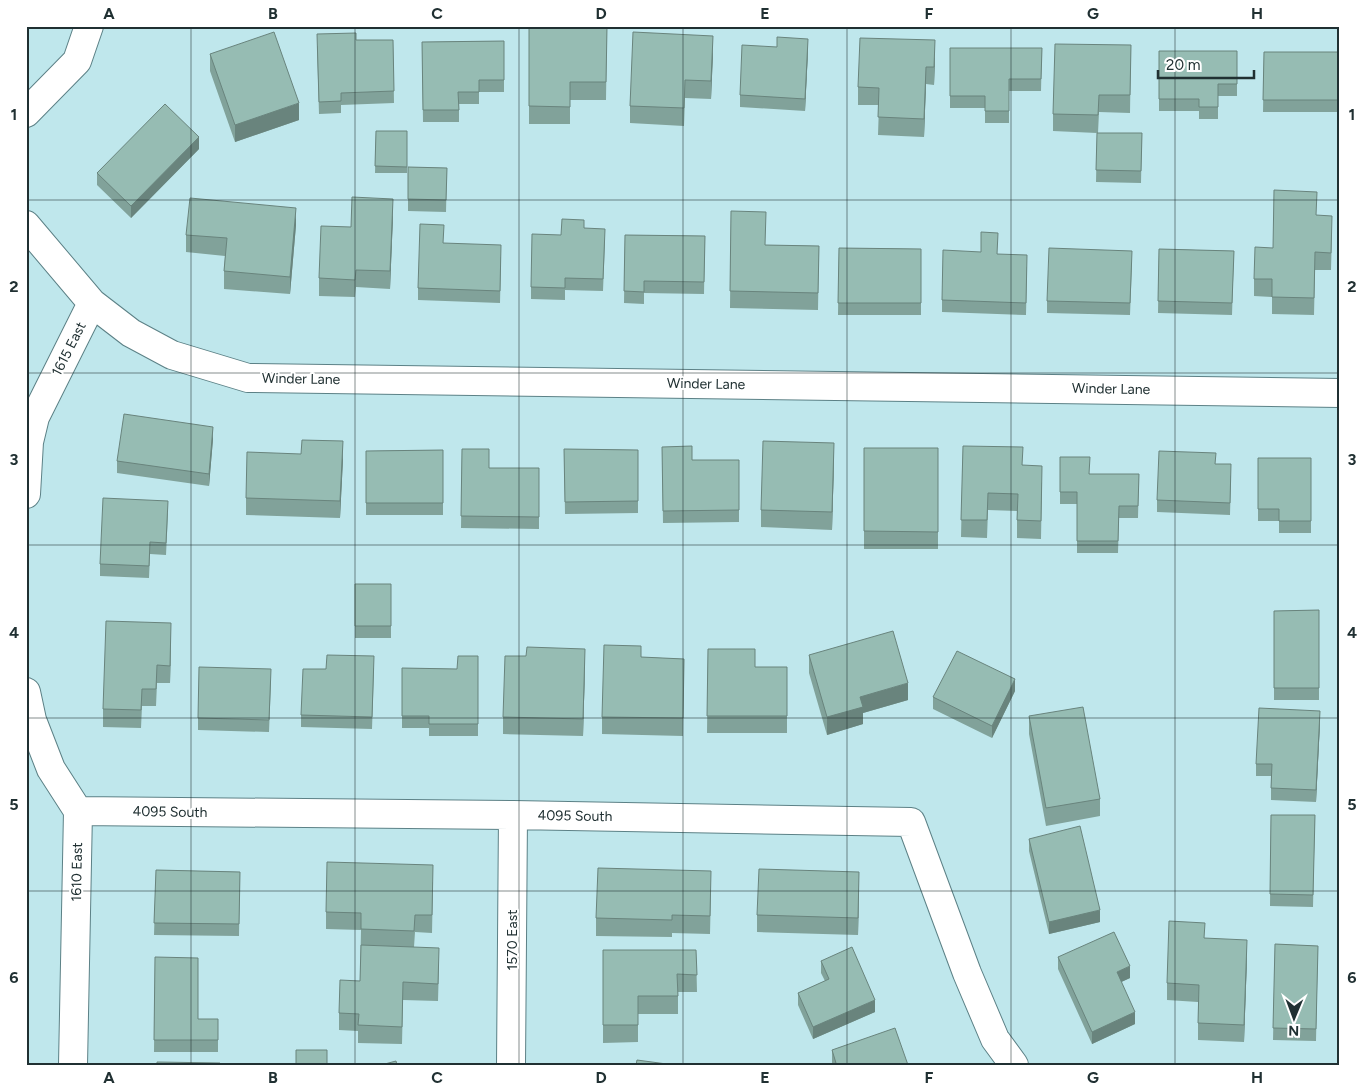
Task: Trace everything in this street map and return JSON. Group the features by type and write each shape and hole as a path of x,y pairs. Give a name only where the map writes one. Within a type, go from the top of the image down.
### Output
{"street":[{"path":"26,113 77,61 89,26"},
{"path":"26,225 92,303"},
{"name":"Winder Lane","path":"92,303 131,333 172,355 248,378 1340,393"},
{"name":"1615 East","path":"26,494 29,442 35,417 92,303"},
{"path":"26,692 32,720 51,768 78,811"},
{"name":"4095 South","path":"78,811 513,815 911,822 967,973 995,1038 1014,1065"},
{"name":"1610 East","path":"73,1065 78,811"},
{"name":"1570 East","path":"511,1065 513,815"}],"building":[{"path":"529,27 607,27 606,82 570,82 570,107 529,106"},
{"path":"274,32 299,103 235,125 210,54"},
{"path":"633,32 713,36 711,81 685,80 684,108 630,106"},
{"path":"356,33 356,40 393,40 394,91 341,93 341,101 319,102 317,34"},
{"path":"777,37 808,39 805,99 740,95 742,45 777,47"},
{"path":"860,38 935,40 934,67 926,67 924,119 878,117 879,88 858,87"},
{"path":"504,41 504,80 479,80 479,92 458,92 459,110 423,110 422,42"},
{"path":"1055,44 1131,45 1130,95 1099,95 1098,115 1053,114"},
{"path":"950,48 1042,48 1041,79 1009,79 1009,111 985,111 985,96 950,96"},
{"path":"1159,51 1237,51 1237,84 1218,84 1218,107 1199,107 1199,99 1159,99"},
{"path":"1264,52 1340,52 1340,100 1263,100"},
{"path":"165,104 199,137 131,206 97,173"},
{"path":"376,131 407,131 407,167 375,166"},
{"path":"1097,133 1142,133 1141,171 1096,170"},
{"path":"408,167 447,168 446,200 408,199"},
{"path":"1274,190 1317,192 1316,215 1332,216 1331,253 1315,252 1314,298 1272,297 1272,279 1254,279 1255,247 1273,248"},
{"path":"352,197 393,199 390,271 356,270 355,280 319,278 321,226 351,227"},
{"path":"190,198 296,208 290,277 224,271 227,238 186,235"},
{"path":"731,211 766,212 765,245 819,246 818,293 730,291"},
{"path":"562,219 584,220 584,228 605,229 603,279 565,278 565,288 531,287 532,234 561,235"},
{"path":"420,224 444,225 443,243 501,245 500,291 418,288"},
{"path":"981,232 998,233 997,254 1027,255 1026,303 942,300 943,250 981,252"},
{"path":"625,235 705,236 704,282 644,281 644,292 624,291"},
{"path":"839,248 921,249 921,303 838,303"},
{"path":"1049,248 1132,251 1130,303 1047,301"},
{"path":"1159,249 1234,251 1232,303 1158,301"},
{"path":"124,414 213,427 209,474 117,461"},
{"path":"302,440 343,441 340,501 246,498 247,452 301,454"},
{"path":"763,441 834,443 832,512 761,510"},
{"path":"692,446 692,460 739,460 739,510 663,511 662,447"},
{"path":"963,446 1023,447 1022,465 1042,466 1041,521 1017,520 1018,494 988,493 987,520 961,520"},
{"path":"864,448 938,448 938,532 864,531"},
{"path":"462,449 489,449 489,468 539,468 539,517 461,516"},
{"path":"564,449 638,450 638,501 565,502"},
{"path":"443,450 443,503 366,503 366,451"},
{"path":"1159,451 1216,453 1215,464 1231,464 1230,503 1157,500"},
{"path":"1060,457 1090,457 1089,474 1139,474 1138,506 1119,506 1118,541 1077,541 1077,492 1060,492"},
{"path":"1258,458 1311,458 1311,521 1279,521 1279,509 1258,509"},
{"path":"103,498 168,501 166,543 150,542 149,566 100,564"},
{"path":"355,584 391,584 391,626 355,626"},
{"path":"1319,610 1319,688 1274,688 1274,611"},
{"path":"106,621 171,623 170,666 157,665 156,689 142,689 141,710 103,709"},
{"path":"893,631 908,683 860,697 863,707 827,717 809,655"},
{"path":"604,645 641,646 641,657 684,659 683,718 602,717"},
{"path":"527,647 585,649 583,719 503,717 505,656 526,656"},
{"path":"708,649 755,649 755,667 787,667 787,716 707,716"},
{"path":"957,651 1015,679 992,726 933,697"},
{"path":"327,655 374,656 372,717 301,715 303,669 326,669"},
{"path":"458,656 478,656 478,724 429,724 429,716 402,716 402,668 457,669"},
{"path":"199,667 271,669 269,720 198,718"},
{"path":"1083,707 1100,799 1046,808 1029,716"},
{"path":"1259,708 1320,711 1316,790 1271,788 1272,764 1256,764"},
{"path":"1271,815 1315,815 1313,895 1270,894"},
{"path":"1080,826 1100,910 1049,922 1029,839"},
{"path":"327,862 433,865 432,915 415,915 414,931 361,929 361,913 326,912"},
{"path":"598,868 711,871 710,916 672,915 672,920 596,918"},
{"path":"759,869 859,872 858,918 757,915"},
{"path":"156,870 240,872 239,924 154,923"},
{"path":"1169,921 1205,923 1204,938 1247,940 1244,1025 1198,1023 1199,985 1167,983"},
{"path":"1114,932 1130,966 1117,972 1135,1012 1092,1032 1058,957"},
{"path":"1275,944 1318,946 1316,1029 1273,1028"},
{"path":"361,945 439,948 438,984 403,982 402,1027 358,1025 359,1014 339,1013 340,980 360,981"},
{"path":"852,947 875,1000 813,1027 798,993 829,979 821,961"},
{"path":"603,950 696,950 697,975 677,974 678,996 638,996 638,1025 603,1025"},
{"path":"155,957 198,958 198,1019 218,1019 218,1040 154,1040"},
{"path":"895,1028 908,1065 830,1065 836,1063 832,1050"},
{"path":"296,1050 327,1050 327,1065 296,1065"},
{"path":"637,1060 674,1065 636,1065"},
{"path":"396,1061 397,1065 381,1065"},
{"path":"157,1062 220,1063 220,1065 157,1065"}]}
